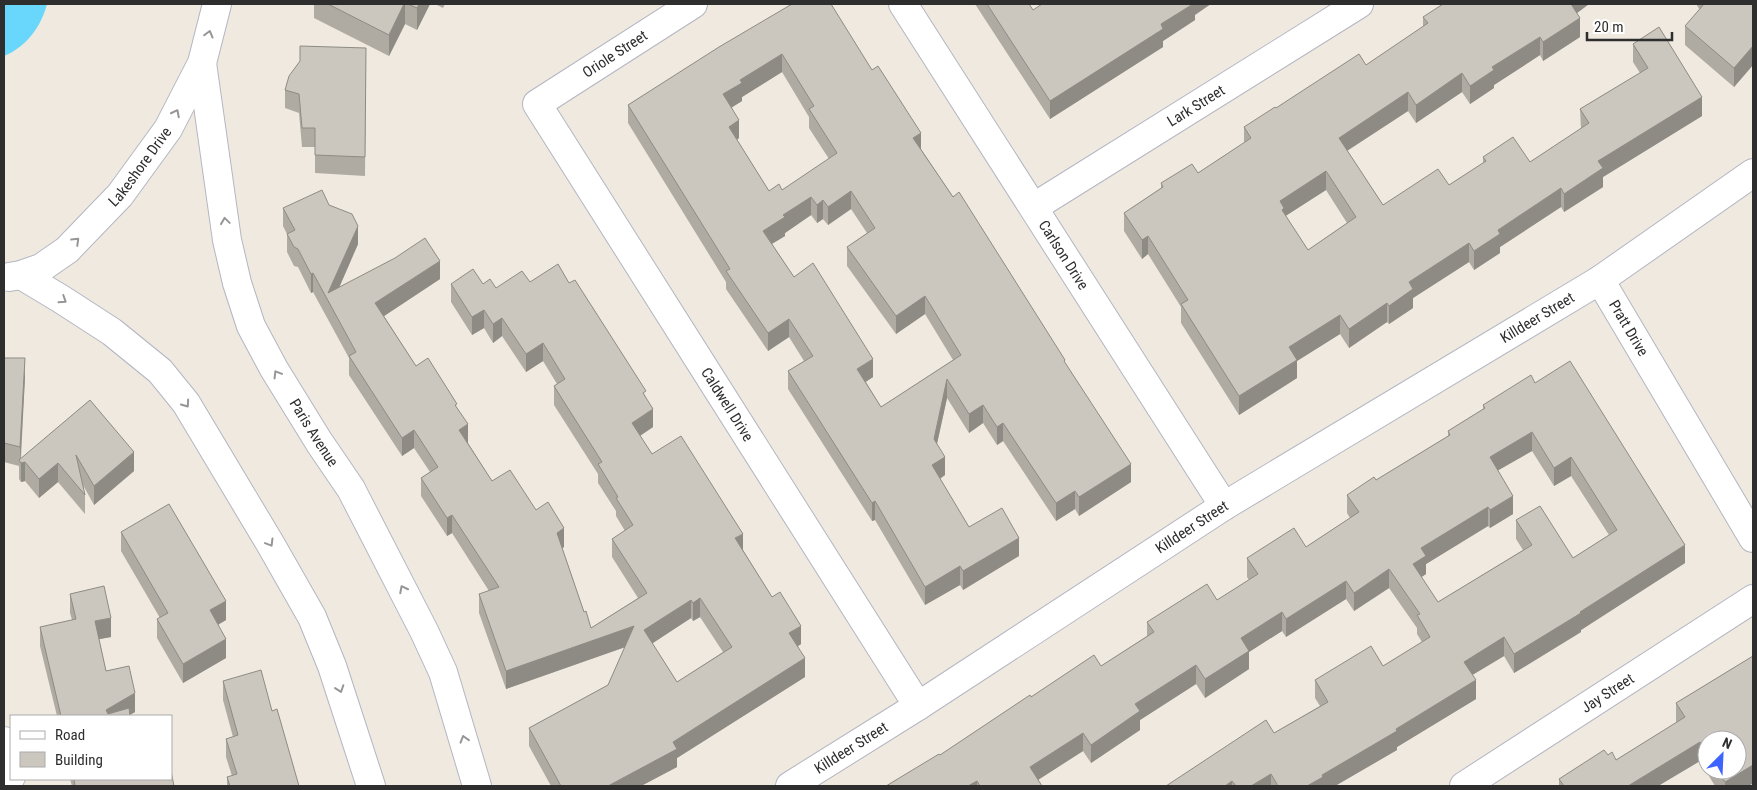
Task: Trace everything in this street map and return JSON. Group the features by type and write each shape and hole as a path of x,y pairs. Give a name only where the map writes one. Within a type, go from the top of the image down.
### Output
{"street":[{"name":"Lakeshore Drive","path":"12,276 42,268 66,250 120,195 168,129 202,63 217,4"},
{"name":"Oriole Street","path":"537,104 693,4"},
{"name":"Carlson Drive","path":"903,4 1224,506"},
{"name":"Lark Street","path":"1034,207 1359,4"},
{"name":"Paris Avenue","path":"202,63 227,240 237,283 251,326 274,370 351,489 424,631 443,672 477,786"},
{"name":"Caldwell Drive","path":"537,104 918,706"},
{"path":"1600,280 1753,174"},
{"path":"12,276 61,298 112,332 160,371 186,403 312,617 332,666 371,786"},
{"name":"Killdeer Street","path":"790,786 918,706 1224,506 1600,280"},
{"name":"Pratt Drive","path":"1600,280 1753,538"},
{"name":"Jay Street","path":"1471,784 1753,599"},
{"path":"4,740 10,773"}],"water":[{"path":"4,4 47,4 41,21 32,35 26,42 4,56"}],"building":[{"path":"328,4 404,4 389,35"},
{"path":"408,4 419,4 417,8"},
{"path":"792,4 831,4 872,70 878,66 921,133 913,138 953,197 959,192 1064,361 1131,464 1079,497 1075,491 1056,503 1003,423 997,427 983,405 969,414 947,379 934,439 945,457 932,465 969,527 1002,508 1019,538 963,571 960,566 925,587 875,501 872,503 788,371 813,356 789,319 768,333 726,271 730,269 628,105 719,47","holes":["782,54 814,106 809,109 837,153 782,190 779,184 769,191 729,127 739,120 723,94 742,83 740,80","851,191 875,228 847,247 896,316 925,296 961,355 881,407 857,369 873,359 813,263 794,277 763,231 811,197 817,205 823,200 828,207"]},
{"path":"987,4 1029,4 1033,10 1042,4 1193,4 1161,24 1163,29 1050,101"},
{"path":"1443,4 1571,4 1580,18 1543,42 1540,37 1492,67 1494,70 1470,86 1462,73 1416,105 1408,92 1339,138 1383,205 1438,169 1449,185 1486,161 1483,157 1513,137 1530,162 1589,123 1580,109 1648,68 1633,44 1659,27 1702,97 1598,161 1603,168 1564,194 1561,188 1498,230 1500,234 1474,251 1469,243 1409,282 1413,289 1389,306 1387,303 1349,329 1340,315 1289,347 1297,360 1239,396 1181,304 1188,300 1148,236 1142,240 1124,213 1163,187 1161,183 1192,164 1198,173 1251,138 1244,127 1359,54 1366,65 1428,23 1423,17","holes":["1326,171 1356,217 1308,250 1282,210 1284,208 1280,201"]},
{"path":"1704,4 1753,4 1753,46 1734,68 1685,26"},
{"path":"300,46 366,48 365,157 315,155 315,128 302,128 299,94 285,90 289,76 300,61"},
{"path":"322,190 329,205 352,214 358,226 328,293 395,258 425,238 440,261 375,303 416,366 428,358 468,424 459,430 492,481 510,470 536,510 548,502 564,528 557,533 591,628 647,593 612,539 633,525 598,464 602,462 554,386 565,379 543,343 526,354 502,318 493,324 484,310 472,317 451,284 473,269 483,284 490,279 496,288 522,271 530,282 558,264 569,283 575,280 646,391 643,393 653,409 632,423 652,454 681,436 743,534 735,538 772,597 780,592 801,626 789,633 805,658 673,742 677,749 608,786 561,786 529,728 608,685 634,626 506,671 479,594 499,587 452,515 447,518 421,478 438,467 414,430 402,438 349,356 356,352 313,273 311,274 298,249 294,247 287,234 295,230 283,208","holes":["700,598 732,647 677,682 644,630 691,600 693,603"]},
{"path":"4,358 25,358 20,447 4,443"},
{"path":"1570,361 1685,545 1514,654 1504,637 1464,662 1476,680 1396,729 1397,731 1322,775 1323,777 1307,786 1278,786 1271,774 1251,786 1236,786 1232,781 1225,786 1166,786 1266,720 1274,733 1328,702 1315,680 1371,646 1383,666 1430,637 1417,615 1420,614 1389,569 1354,593 1346,581 1286,619 1282,612 1241,638 1249,651 1205,679 1196,665 1135,704 1140,711 1091,745 1083,733 1030,767 1042,786 980,786 977,781 968,786 886,786 940,755 1094,655 1101,666 1154,632 1147,622 1207,584 1217,600 1258,574 1247,558 1294,528 1306,547 1359,512 1347,495 1374,477 1376,480 1450,435 1448,431 1485,408 1483,405 1531,375 1535,383","holes":["1532,432 1554,468 1571,457 1617,530 1573,558 1540,506 1516,520 1532,545 1438,602 1413,564 1426,556 1421,548 1488,507 1490,510 1513,496 1490,457"]},
{"path":"90,400 134,452 94,486 76,455 85,495 58,463 39,479 25,462 21,463 19,460"},
{"path":"169,504 226,601 210,610 226,639 183,664 157,619 168,613 121,532"},
{"path":"104,586 111,618 95,621 106,671 129,666 135,693 106,710 108,714 129,708 130,715 61,715 40,627 76,619 70,594"},
{"path":"1753,656 1753,765 1747,769 1747,730 1697,730 1697,744 1628,786 1564,786 1559,779 1604,750 1608,755 1612,752 1616,760 1685,717 1676,703"},
{"path":"261,670 272,711 277,709 299,786 230,786 227,777 237,774 226,739 238,735 223,681"},
{"path":"172,776 174,786 75,786 74,780 172,780"}]}
